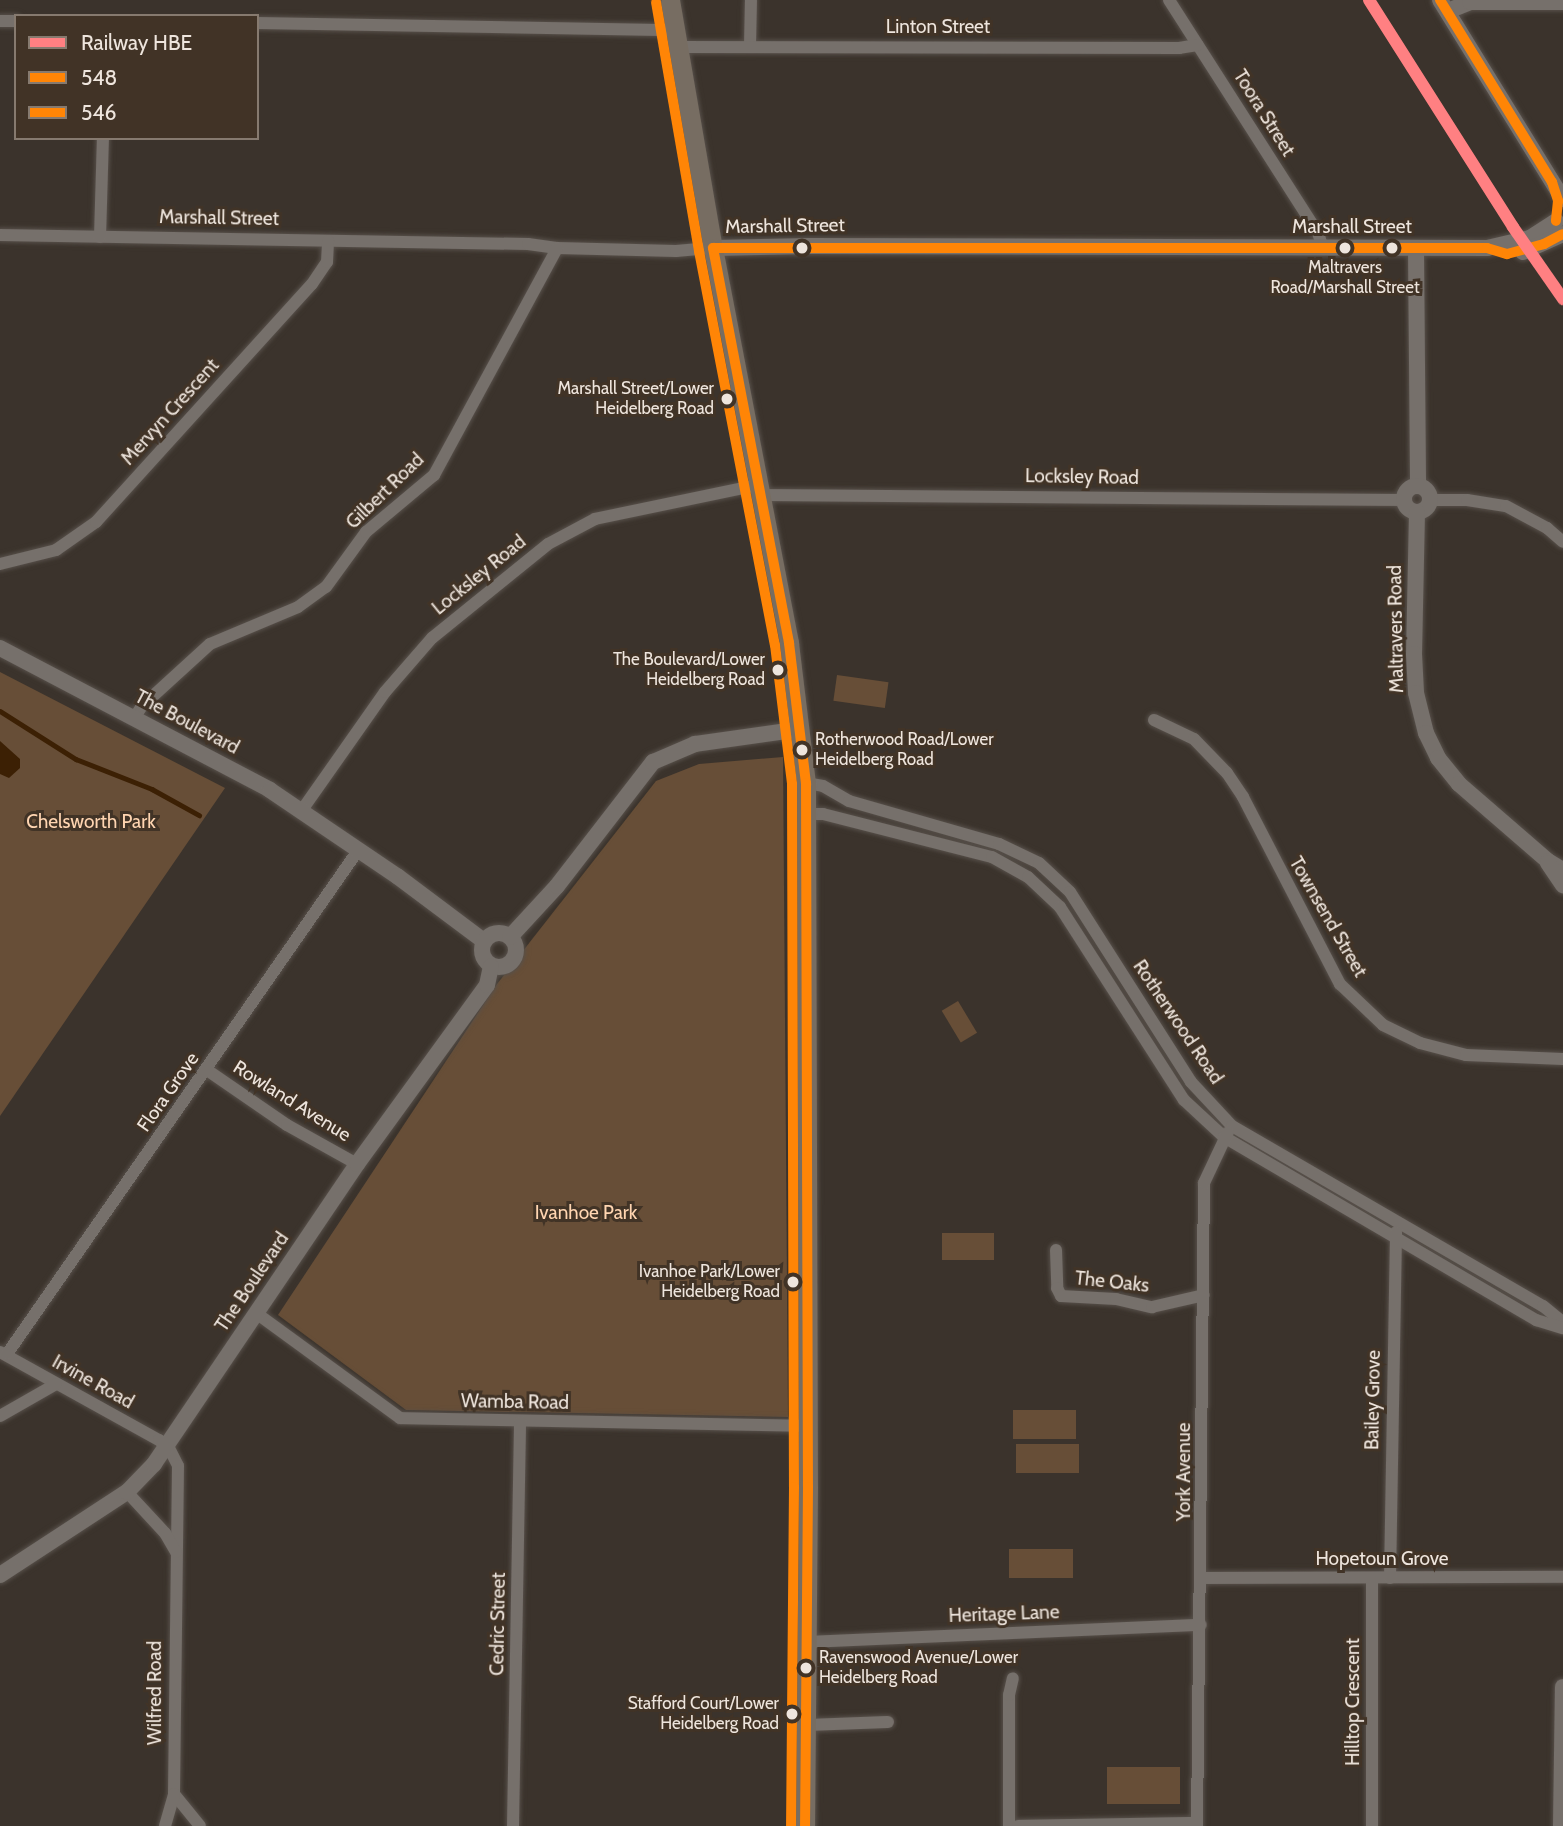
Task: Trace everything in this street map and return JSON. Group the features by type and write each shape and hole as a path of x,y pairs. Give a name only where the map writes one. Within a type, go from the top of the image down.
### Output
{"main road":[{"path":"670,0 713,248 792,665 806,783 808,1642 805,1826"}],"street":[{"path":"750,46 751,0"},
{"name":"Toora Street","path":"1169,0 1318,233 1323,248"},
{"path":"1563,2 1470,2 1444,6 1563,200"},
{"name":"Linton Street","path":"259,23 676,38 750,46 1179,48 1198,45"},
{"path":"100,237 103,140"},
{"path":"1553,180 1561,227"},
{"name":"Marshall Street","path":"0,235 528,244 557,248 676,251 772,246 1416,249 1487,248 1530,238 1561,227"},
{"name":"Mervyn Crescent","path":"0,564 57,550 96,522 312,284 327,262 328,241"},
{"name":"Gilbert Road","path":"134,718 142,706 210,644 298,607 327,587 366,532 434,475 557,248"},
{"path":"1416,249 1418,486"},
{"path":"1418,486 1425,489 1430,500 1426,508 1417,512 1406,507 1404,499 1406,491 1418,486"},
{"name":"Locksley Road","path":"302,810 385,692 432,638 548,544 595,519 759,490 1404,499"},
{"path":"1430,500 1467,500 1506,506 1547,528 1563,542"},
{"name":"Maltravers Road","path":"1417,512 1414,654 1416,693 1426,733 1438,758 1459,784 1548,861 1563,870"},
{"name":"The Boulevard","path":"0,648 235,770 302,810 484,941"},
{"name":"Townsend Street","path":"1154,720 1194,739 1227,773 1243,797 1340,984 1383,1025 1420,1043 1455,1053 1504,1059 1563,1059"},
{"path":"510,937 557,886 653,762 695,744 801,729"},
{"name":"Rotherwood Road","path":"806,783 823,786 849,801 999,844 1039,863 1070,892 1191,1082 1232,1126 1542,1306 1563,1322"},
{"name":"Rotherwood Road","path":"807,814 823,814 992,857 1028,877 1060,907 1184,1100 1224,1137 1536,1320 1563,1328"},
{"name":"Flora Grove","path":"3,1353 207,1070 359,849"},
{"name":"Maltravers Road","path":"1548,861 1563,885"},
{"path":"499,933 510,937 516,946 515,958 502,968 491,966 482,952 484,941 499,933"},
{"name":"The Boulevard","path":"0,1575 127,1492 168,1446 357,1164 487,985 491,966"},
{"name":"Rowland Avenue","path":"207,1070 287,1125 357,1164"},
{"name":"York Avenue","path":"1197,1825 1202,1578 1204,1183 1224,1137 1232,1126"},
{"name":"Bailey Grove","path":"1390,1578 1395,1238 1399,1223"},
{"name":"The Oaks","path":"1056,1250 1057,1289 1061,1296 1116,1299 1152,1307 1204,1295"},
{"name":"Wamba Road","path":"256,1312 400,1418 808,1426"},
{"name":"Irvine Road","path":"3,1353 168,1446"},
{"path":"0,1416 56,1384"},
{"name":"Cedric Street","path":"513,1826 520,1422"},
{"name":"Wilfred Road","path":"165,1826 174,1794 178,1466 168,1446"},
{"path":"127,1492 165,1533 176,1552"},
{"name":"Hopetoun Grove","path":"1202,1578 1563,1577"},
{"name":"Hilltop Crescent","path":"1372,1579 1372,1826"},
{"name":"Heritage Lane","path":"808,1642 1201,1625"},
{"path":"1009,1826 1009,1695 1013,1678"},
{"path":"1561,1826 1563,1687"},
{"path":"807,1725 888,1722"},
{"path":"174,1794 200,1826"},
{"path":"1018,1826 1197,1825"}],"green space":[{"name":"Chelsworth Park","path":"0,672 225,788 0,1116"},
{"path":"837,675 888,682 885,708 833,701"},
{"name":"Ivanhoe Park","path":"783,757 788,1417 406,1410 278,1315 497,984 656,781 699,764"},
{"path":"958,1001 977,1033 961,1043 942,1011"},
{"path":"942,1233 994,1233 994,1260 942,1260"},
{"path":"1013,1410 1076,1410 1076,1439 1013,1439"},
{"path":"1016,1444 1079,1444 1079,1473 1016,1473"},
{"path":"1009,1549 1073,1549 1073,1578 1009,1578"},
{"path":"1107,1767 1180,1767 1180,1804 1107,1804"}],"shaded area":[{"path":"0,741 20,759 20,768 9,778 0,774"}],"waterway":[{"path":"0,711 76,759 152,789 199,815"}],"rail line":[{"name":"HBE","path":"1369,0 1513,227 1563,299"}],"transit line":[{"name":"548","path":"1440,0 1552,182 1558,201 1556,221"},
{"name":"546","path":"656,2 699,251 775,645 792,784 794,1487 791,1826"},
{"name":"548","path":"713,248 1487,248 1507,254 1544,244 1563,234"},
{"name":"548","path":"713,248 789,643 806,783 808,1487 805,1826"}],"place":[{"name":"Maltravers Road/Marshall Street","path":"1345,248"},
{"name":"Marshall Street/Lower Heidelberg Road","path":"727,399"},
{"name":"The Boulevard/Lower Heidelberg Road","path":"778,670"},
{"name":"Rotherwood Road/Lower Heidelberg Road","path":"802,750"},
{"name":"Ivanhoe Park/Lower Heidelberg Road","path":"793,1282"},
{"name":"Ravenswood Avenue/Lower Heidelberg Road","path":"806,1668"},
{"name":"Stafford Court/Lower Heidelberg Road","path":"792,1714"}]}
